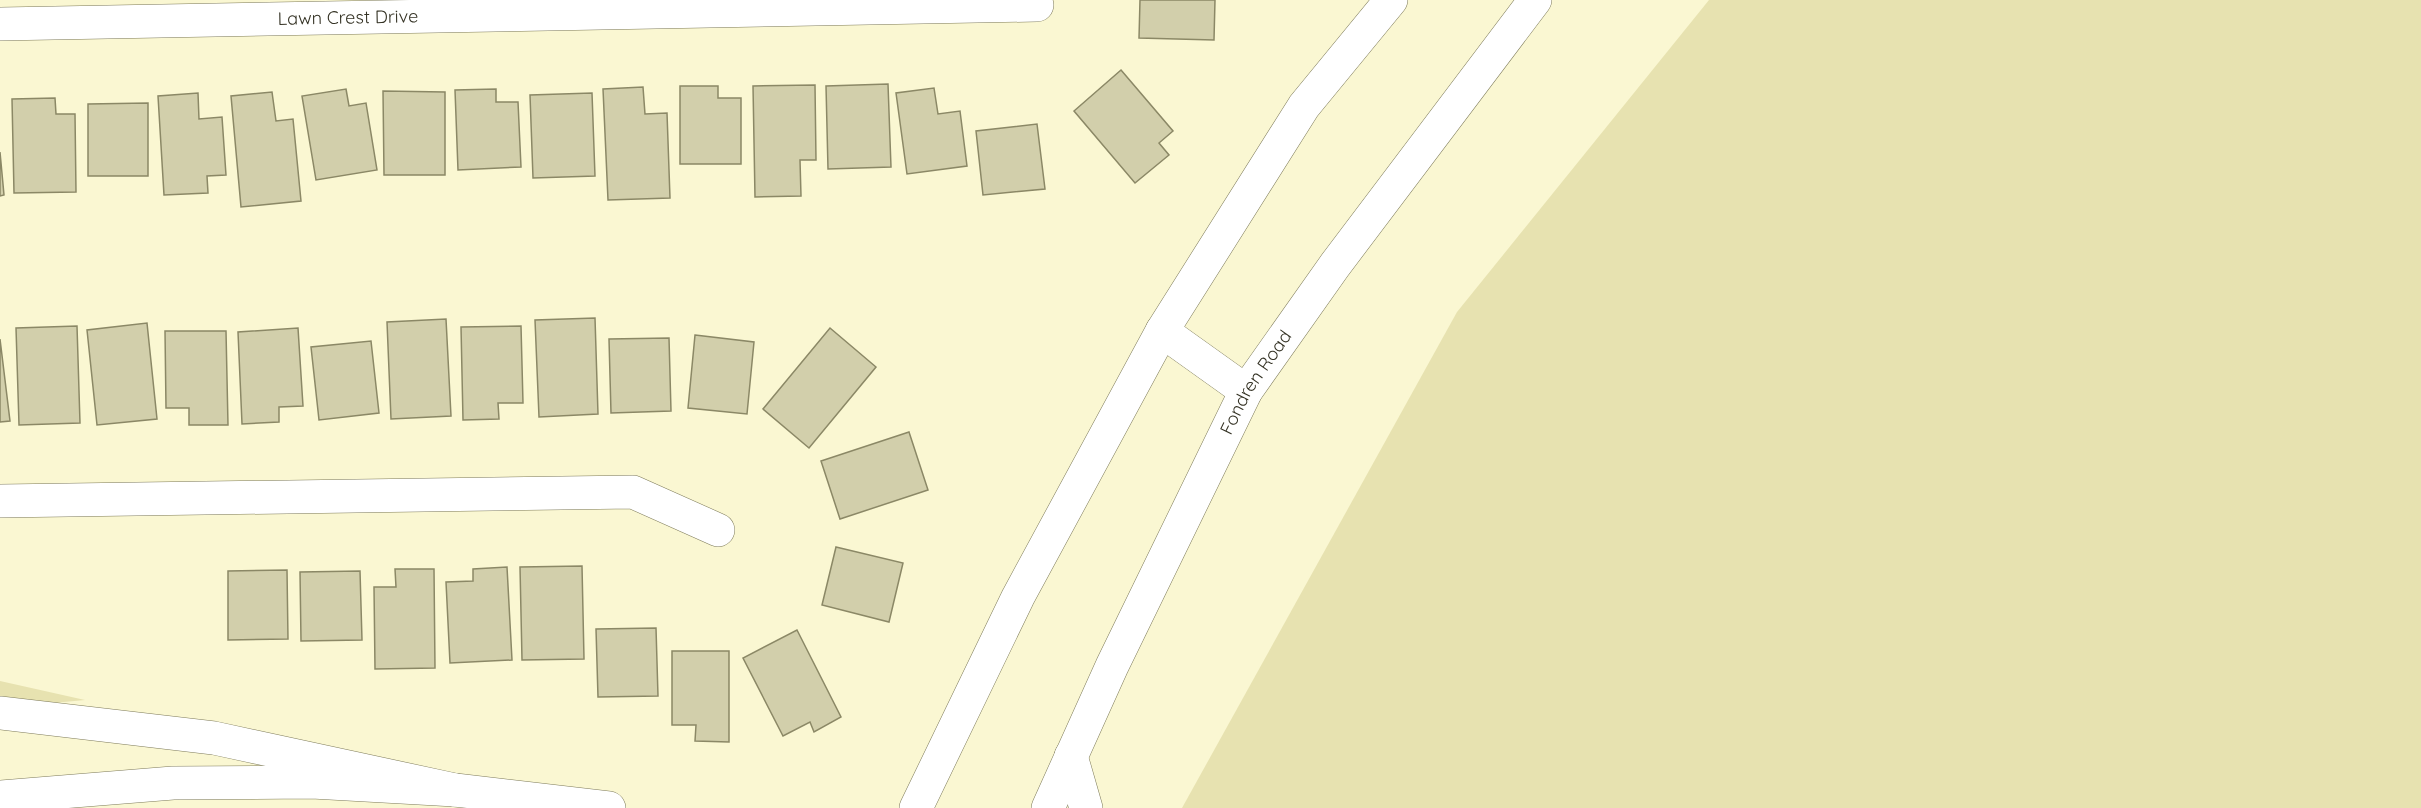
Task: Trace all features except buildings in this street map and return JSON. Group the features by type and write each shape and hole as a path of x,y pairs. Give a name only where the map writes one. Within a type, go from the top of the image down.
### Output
{"main road":[{"path":"916,808 1018,597 1162,331 1304,106 1391,0"},
{"name":"Fondren Road","path":"1048,808 1112,666 1246,391 1335,265 1535,0"},
{"name":"Lawn Crest Drive","path":"0,24 164,21 277,9 1037,5"},
{"path":"1162,331 1246,391"},
{"path":"0,501 633,492 718,530"},
{"path":"0,713 214,738 455,790"},
{"path":"1071,756 1086,808"},
{"path":"0,797 173,783 312,782 455,790 609,808"}],"shaded area":[{"path":"1709,0 2421,0 2421,808 1182,808 1457,312"},
{"path":"0,681 85,700 0,708"}]}
